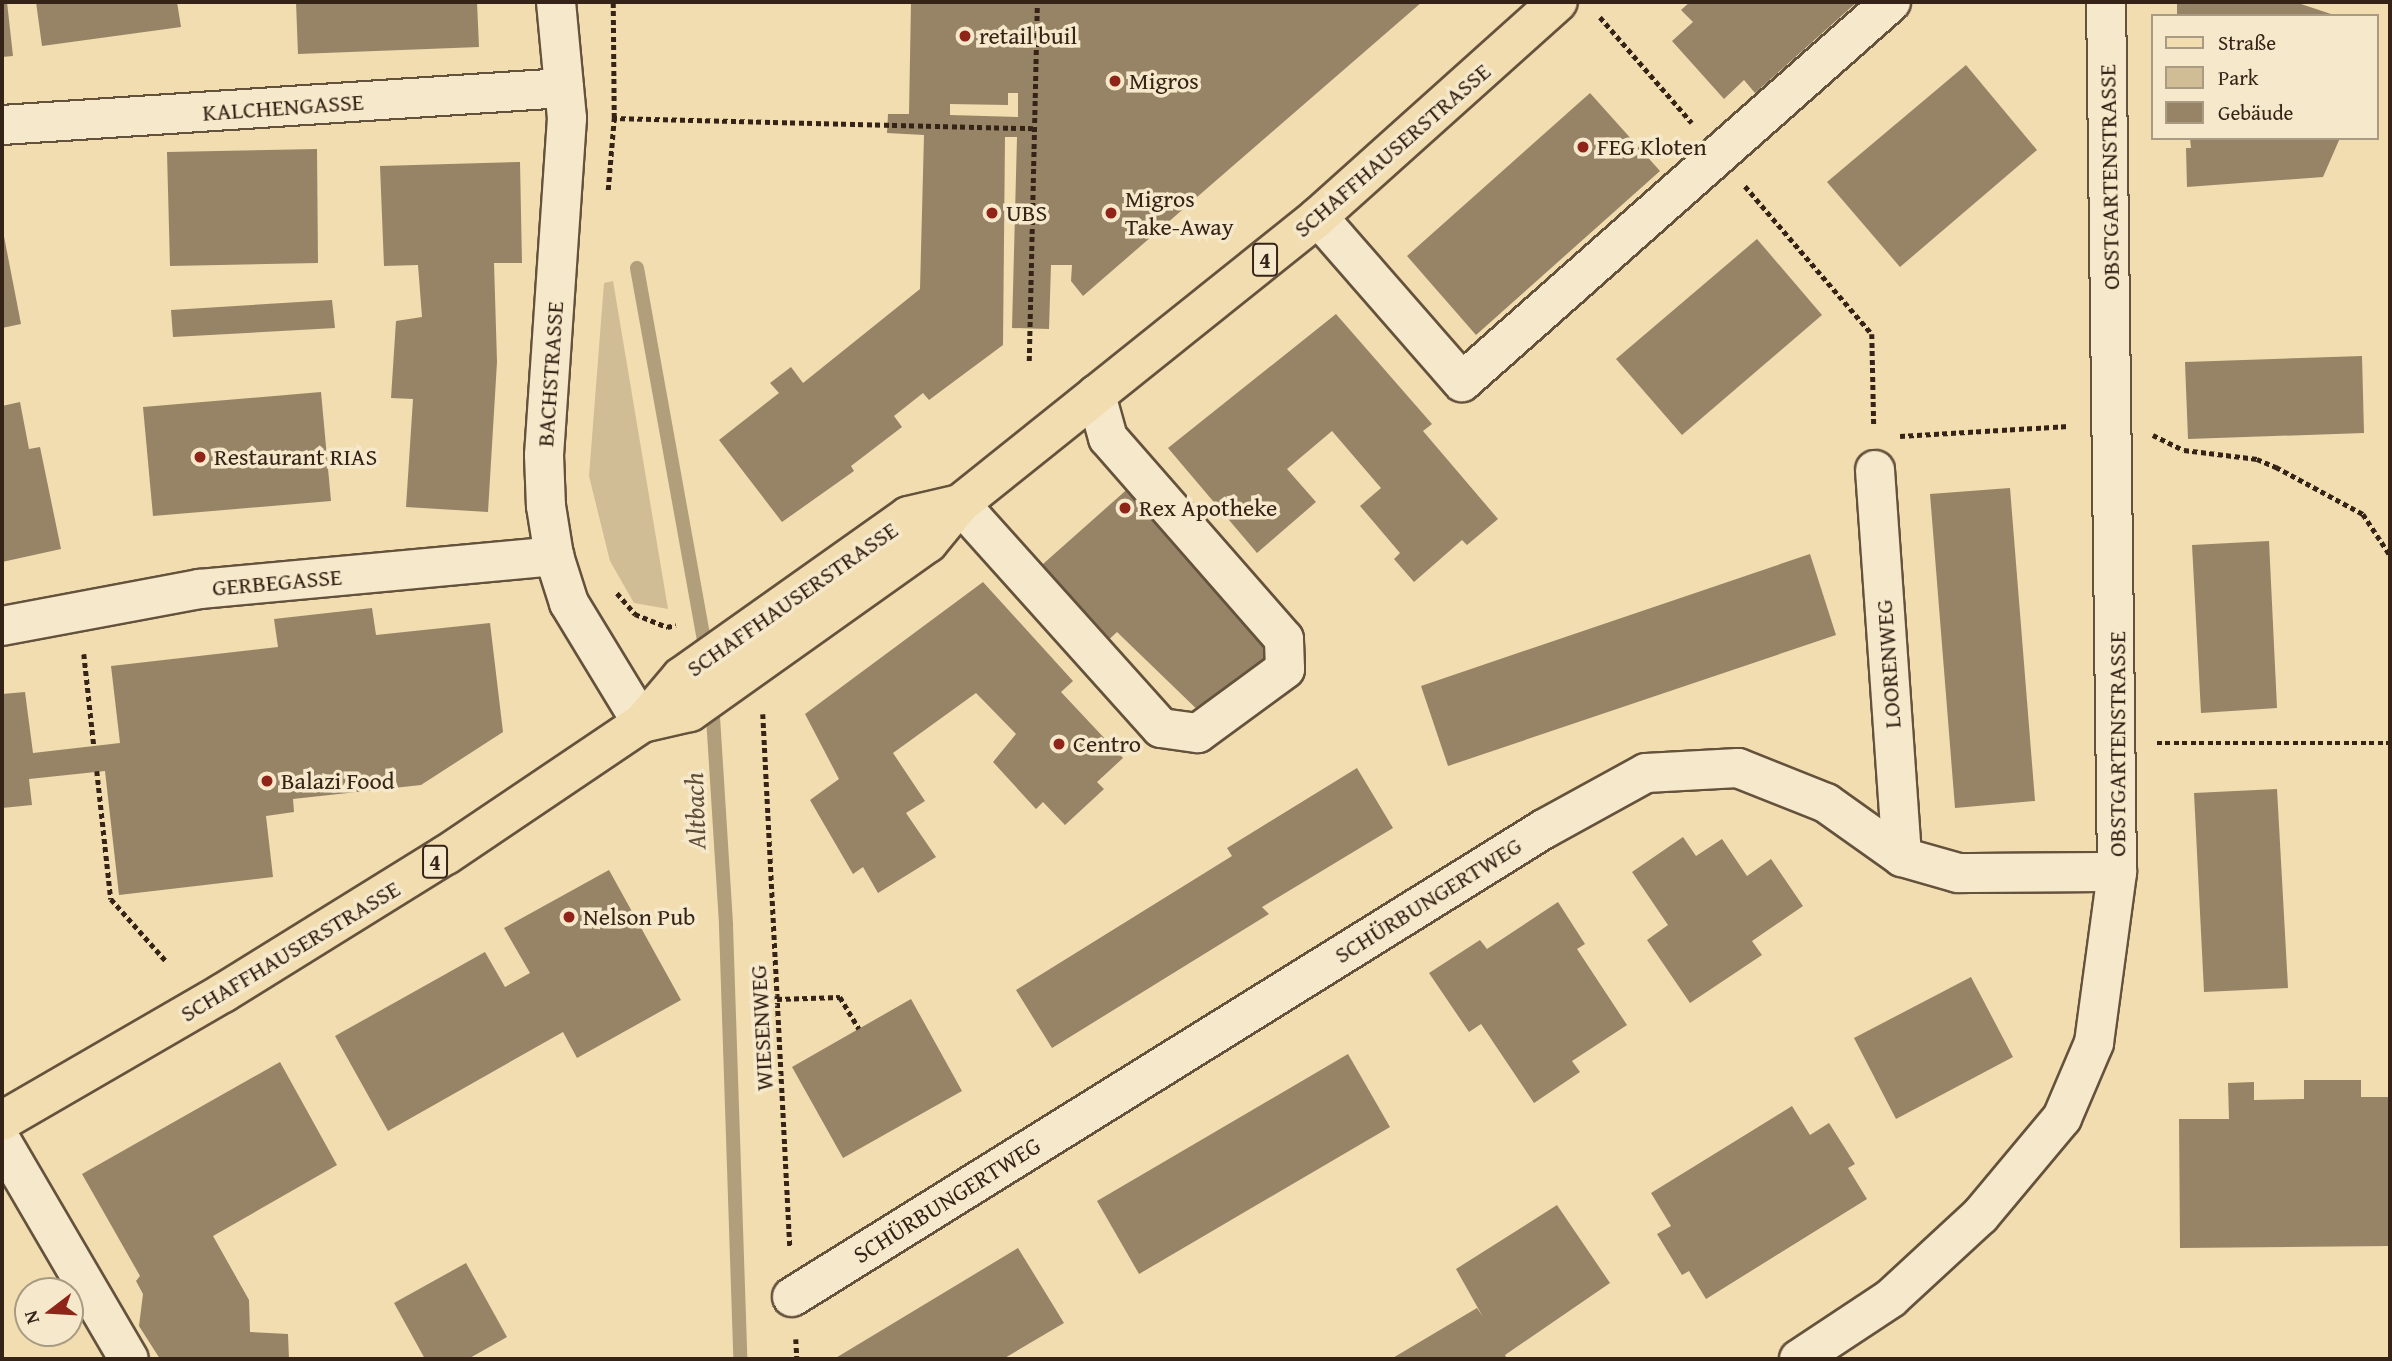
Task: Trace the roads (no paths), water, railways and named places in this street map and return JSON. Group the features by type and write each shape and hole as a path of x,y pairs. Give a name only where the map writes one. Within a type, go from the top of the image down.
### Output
{"main road":[{"name":"SCHAFFHAUSERSTRASSE","path":"685,694 725,688 928,543 960,504 1318,217 1558,2"},
{"name":"SCHAFFHAUSERSTRASSE","path":"2,1121 348,918 642,723 685,694 719,651 908,516 960,504"}],"street":[{"name":"BACHSTRASSE","path":"556,2 565,103 544,455 554,556 569,603 642,723"},
{"path":"1318,217 1462,382 1891,2"},
{"name":"OBSTGARTENSTRASSE","path":"1799,1359 1901,1289 1980,1216 2062,1118 2094,1043 2118,872 2106,2"},
{"name":"KALCHENGASSE","path":"2,125 565,103"},
{"path":"960,504 1161,728 1198,733 1285,669 1284,639 1108,438 1096,396"},
{"name":"LOORENWEG","path":"1875,454 1902,857"},
{"name":"GERBEGASSE","path":"2,626 200,589 554,556"},
{"name":"SCHÜRBUNGERTWEG","path":"792,1297 1544,829 1646,773 1738,768 1826,803 1902,857 1958,873 2118,872"},
{"path":"2,1142 123,1358"}],"waterway":[{"name":"Altbach","path":"637,268 707,656"},
{"name":"Altbach","path":"712,701 726,926 740,1359"}],"place":[{"name":"retail buil","path":"965,36"},
{"name":"Migros","path":"1115,81"},
{"name":"FEG Kloten","path":"1583,147"},
{"name":"UBS","path":"992,213"},
{"name":"Migros Take-Away","path":"1111,213"},
{"name":"Restaurant RIAS","path":"200,457"},
{"name":"Rex Apotheke","path":"1125,508"},
{"name":"Centro","path":"1059,744"},
{"name":"Balazi Food","path":"267,781"},
{"name":"Nelson Pub","path":"569,917"}]}
